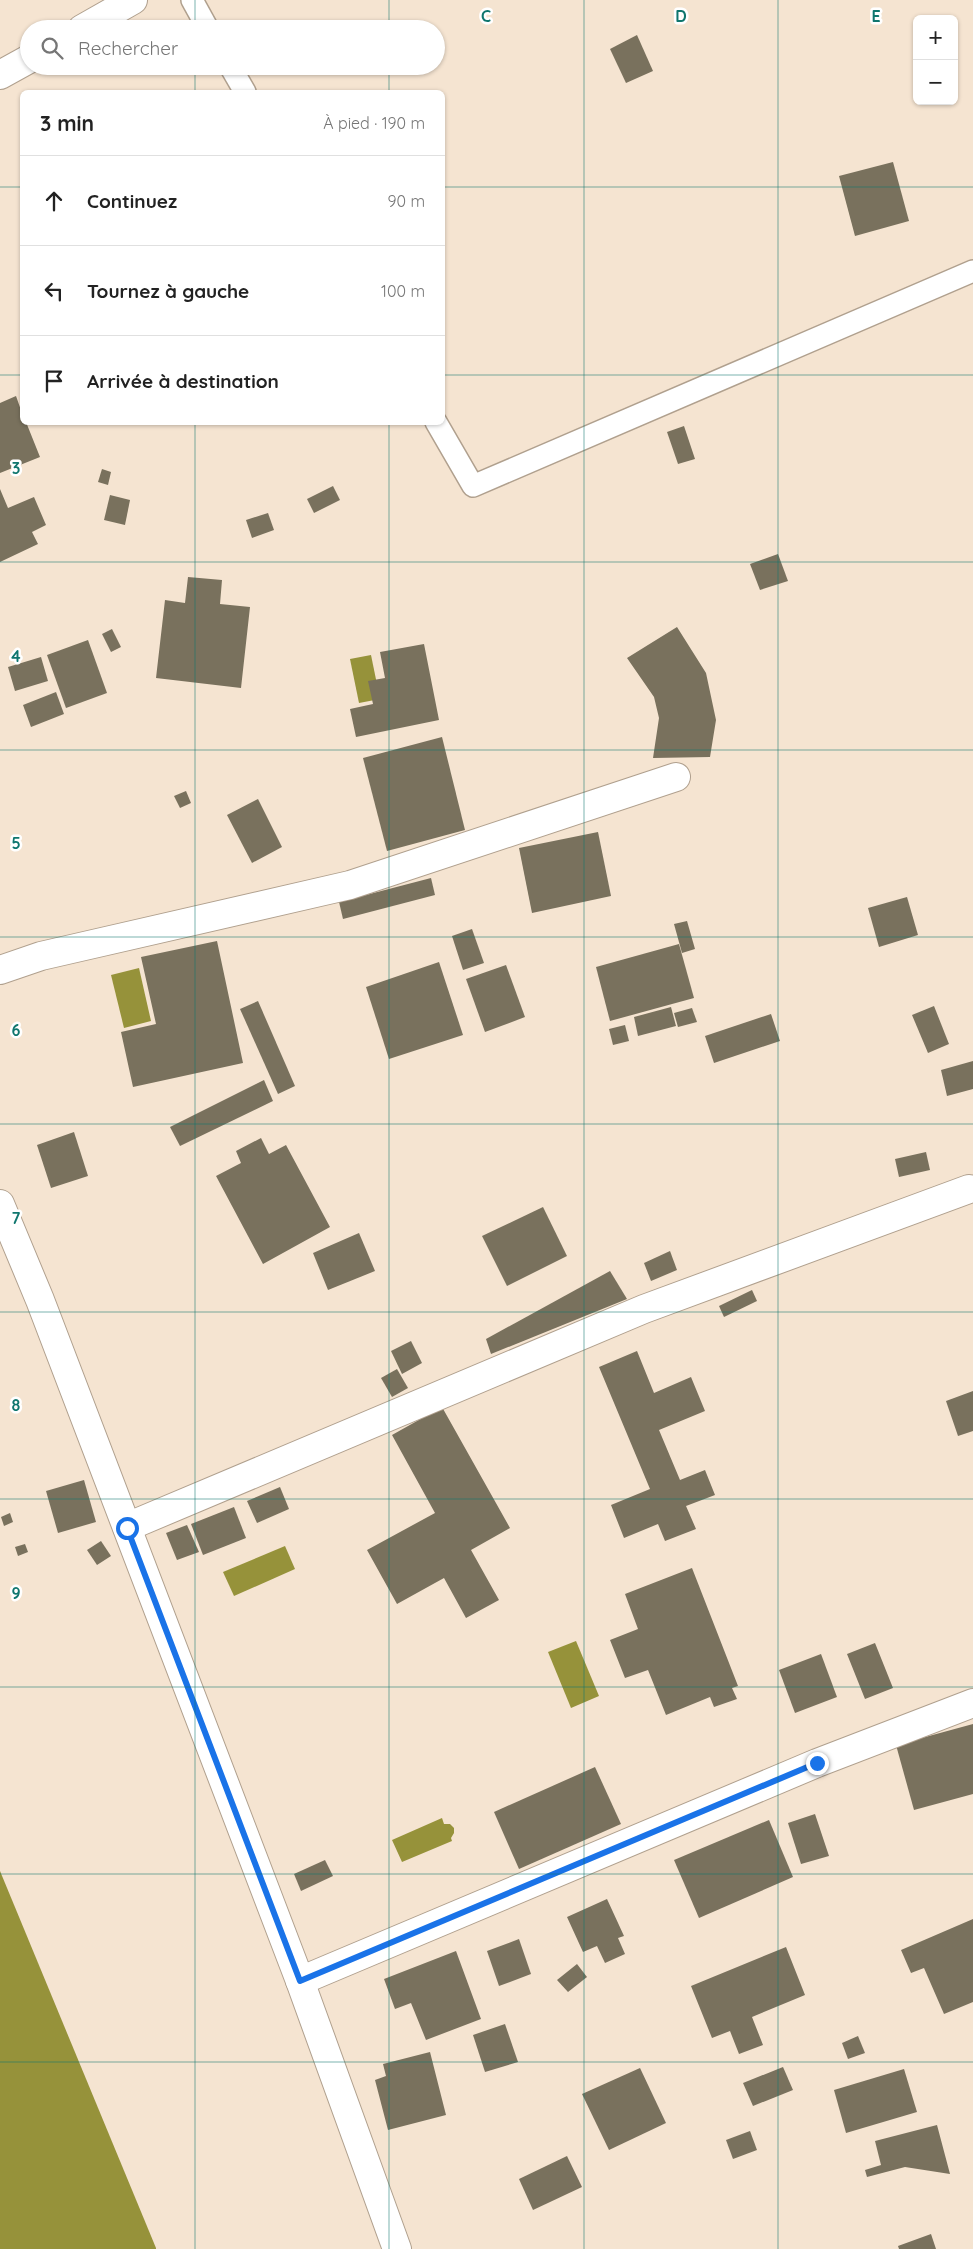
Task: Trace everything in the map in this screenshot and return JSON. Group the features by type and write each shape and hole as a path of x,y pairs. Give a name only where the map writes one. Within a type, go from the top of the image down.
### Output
{"street":[{"path":"98,20 133,0"},
{"path":"0,75 20,64"},
{"path":"0,970 41,956 350,885 676,777"},
{"path":"127,1528 644,1309 969,1189"},
{"path":"0,1204 40,1300 300,1981 397,2249"},
{"path":"300,1981 817,1763 973,1703"}],"lane":[{"path":"192,0 203,20"},
{"path":"235,75 244,90"},
{"path":"438,425 473,486 973,271"}],"shaded area":[{"path":"371,655 380,699 359,703 350,659"},
{"path":"139,968 151,1021 124,1028 111,975"},
{"path":"285,1546 295,1569 234,1596 223,1572"},
{"path":"576,1641 599,1696 571,1708 548,1652"},
{"path":"442,1818 444,1824 450,1824 454,1828 452,1841 402,1862 392,1840"},
{"path":"0,1871 156,2248 156,2249 0,2249"}],"building":[{"path":"637,35 653,71 626,83 610,49"},
{"path":"893,162 909,221 855,236 839,176"},
{"path":"16,396 20,407 20,425 27,425 40,457 0,473 0,403"},
{"path":"684,426 695,459 678,464 667,432"},
{"path":"102,469 111,472 108,485 98,482"},
{"path":"333,486 340,500 314,513 307,499"},
{"path":"0,489 8,508 34,497 46,525 32,532 38,544 0,562"},
{"path":"110,495 130,500 125,525 104,520"},
{"path":"268,513 274,530 252,538 246,520"},
{"path":"778,554 788,581 760,590 750,564"},
{"path":"188,577 222,580 220,604 250,607 241,688 156,678 165,600 185,603"},
{"path":"677,627 706,673 716,720 710,757 653,758 659,718 654,697 627,658"},
{"path":"112,629 121,647 111,652 102,634"},
{"path":"88,640 107,693 66,708 47,655"},
{"path":"424,644 439,720 356,737 350,709 373,704 368,681 385,678 380,652"},
{"path":"41,657 48,681 15,691 8,667"},
{"path":"56,692 64,714 31,727 23,705"},
{"path":"442,737 465,830 387,851 363,758"},
{"path":"186,791 191,803 180,808 174,796"},
{"path":"258,799 282,847 252,863 227,815"},
{"path":"598,832 611,896 532,913 519,848"},
{"path":"431,878 435,895 343,919 339,902"},
{"path":"907,897 918,935 879,947 868,908"},
{"path":"687,921 695,949 682,953 674,924"},
{"path":"472,929 484,963 463,970 452,936"},
{"path":"217,941 243,1063 133,1087 121,1032 156,1024 141,957"},
{"path":"679,944 694,998 610,1021 596,967"},
{"path":"439,962 463,1035 389,1059 366,987"},
{"path":"506,965 525,1017 485,1032 466,979"},
{"path":"258,1001 295,1086 278,1094 240,1009"},
{"path":"934,1006 949,1044 928,1053 912,1015"},
{"path":"671,1007 676,1026 638,1036 634,1017"},
{"path":"692,1008 697,1022 678,1027 674,1013"},
{"path":"771,1014 780,1041 714,1063 705,1036"},
{"path":"625,1025 629,1041 613,1045 609,1029"},
{"path":"973,1061 973,1089 947,1096 941,1070"},
{"path":"264,1080 273,1101 180,1146 170,1127"},
{"path":"74,1132 88,1176 51,1188 37,1145"},
{"path":"261,1138 269,1154 286,1145 330,1227 263,1264 216,1176 241,1163 236,1151"},
{"path":"926,1152 930,1170 899,1177 895,1159"},
{"path":"543,1207 567,1256 507,1286 482,1236"},
{"path":"359,1233 375,1271 328,1290 313,1253"},
{"path":"670,1251 677,1270 651,1281 644,1263"},
{"path":"610,1271 627,1299 491,1354 486,1339"},
{"path":"752,1290 757,1301 724,1317 719,1306"},
{"path":"411,1341 422,1363 402,1374 391,1351"},
{"path":"637,1351 654,1393 691,1377 705,1411 659,1430 680,1480 705,1470 715,1495 686,1506 696,1529 665,1541 658,1524 624,1538 611,1505 650,1489 599,1367"},
{"path":"397,1369 408,1388 392,1397 381,1378"},
{"path":"973,1391 973,1431 958,1436 946,1401"},
{"path":"442,1407 510,1528 471,1550 499,1600 466,1618 444,1578 397,1604 367,1550 435,1513 392,1435"},
{"path":"84,1480 96,1522 58,1533 46,1491"},
{"path":"280,1487 289,1509 257,1523 247,1501"},
{"path":"234,1507 246,1538 203,1555 191,1524"},
{"path":"10,1513 13,1522 4,1526 1,1517"},
{"path":"187,1525 199,1552 177,1560 166,1533"},
{"path":"101,1541 111,1556 97,1565 87,1550"},
{"path":"25,1544 28,1552 18,1556 15,1547"},
{"path":"692,1568 738,1686 732,1688 737,1699 714,1707 710,1697 666,1715 648,1670 625,1678 610,1640 638,1629 625,1594"},
{"path":"875,1643 893,1688 865,1699 847,1654"},
{"path":"821,1654 837,1697 795,1713 779,1670"},
{"path":"973,1724 973,1794 914,1810 896,1745"},
{"path":"595,1767 621,1824 519,1869 494,1812"},
{"path":"815,1814 829,1856 801,1864 788,1823"},
{"path":"769,1820 793,1877 699,1918 674,1860"},
{"path":"325,1860 333,1876 301,1891 294,1874"},
{"path":"607,1899 624,1936 618,1938 625,1954 605,1963 597,1946 583,1952 567,1917"},
{"path":"973,1919 973,2002 944,2014 924,1968 911,1973 901,1950"},
{"path":"519,1939 531,1974 499,1986 487,1951"},
{"path":"786,1947 805,1995 752,2017 763,2045 739,2054 730,2031 712,2038 691,1986"},
{"path":"456,1951 481,2019 426,2040 411,2003 395,2009 384,1979"},
{"path":"577,1964 587,1977 568,1992 557,1980"},
{"path":"505,2024 518,2062 485,2072 473,2035"},
{"path":"858,2036 865,2053 848,2059 842,2043"},
{"path":"430,2052 446,2115 388,2130 375,2080 386,2076 383,2064"},
{"path":"783,2067 793,2090 753,2106 743,2083"},
{"path":"640,2068 666,2123 609,2150 582,2094"},
{"path":"904,2069 917,2112 846,2133 834,2090"},
{"path":"937,2125 950,2174 905,2167 867,2177 865,2170 881,2165 875,2141"},
{"path":"750,2131 757,2150 733,2159 726,2140"},
{"path":"567,2156 582,2187 533,2210 519,2179"},
{"path":"931,2234 936,2249 899,2249 898,2246"}],"route":[{"path":"127,1528 300,1981 817,1763"}]}
